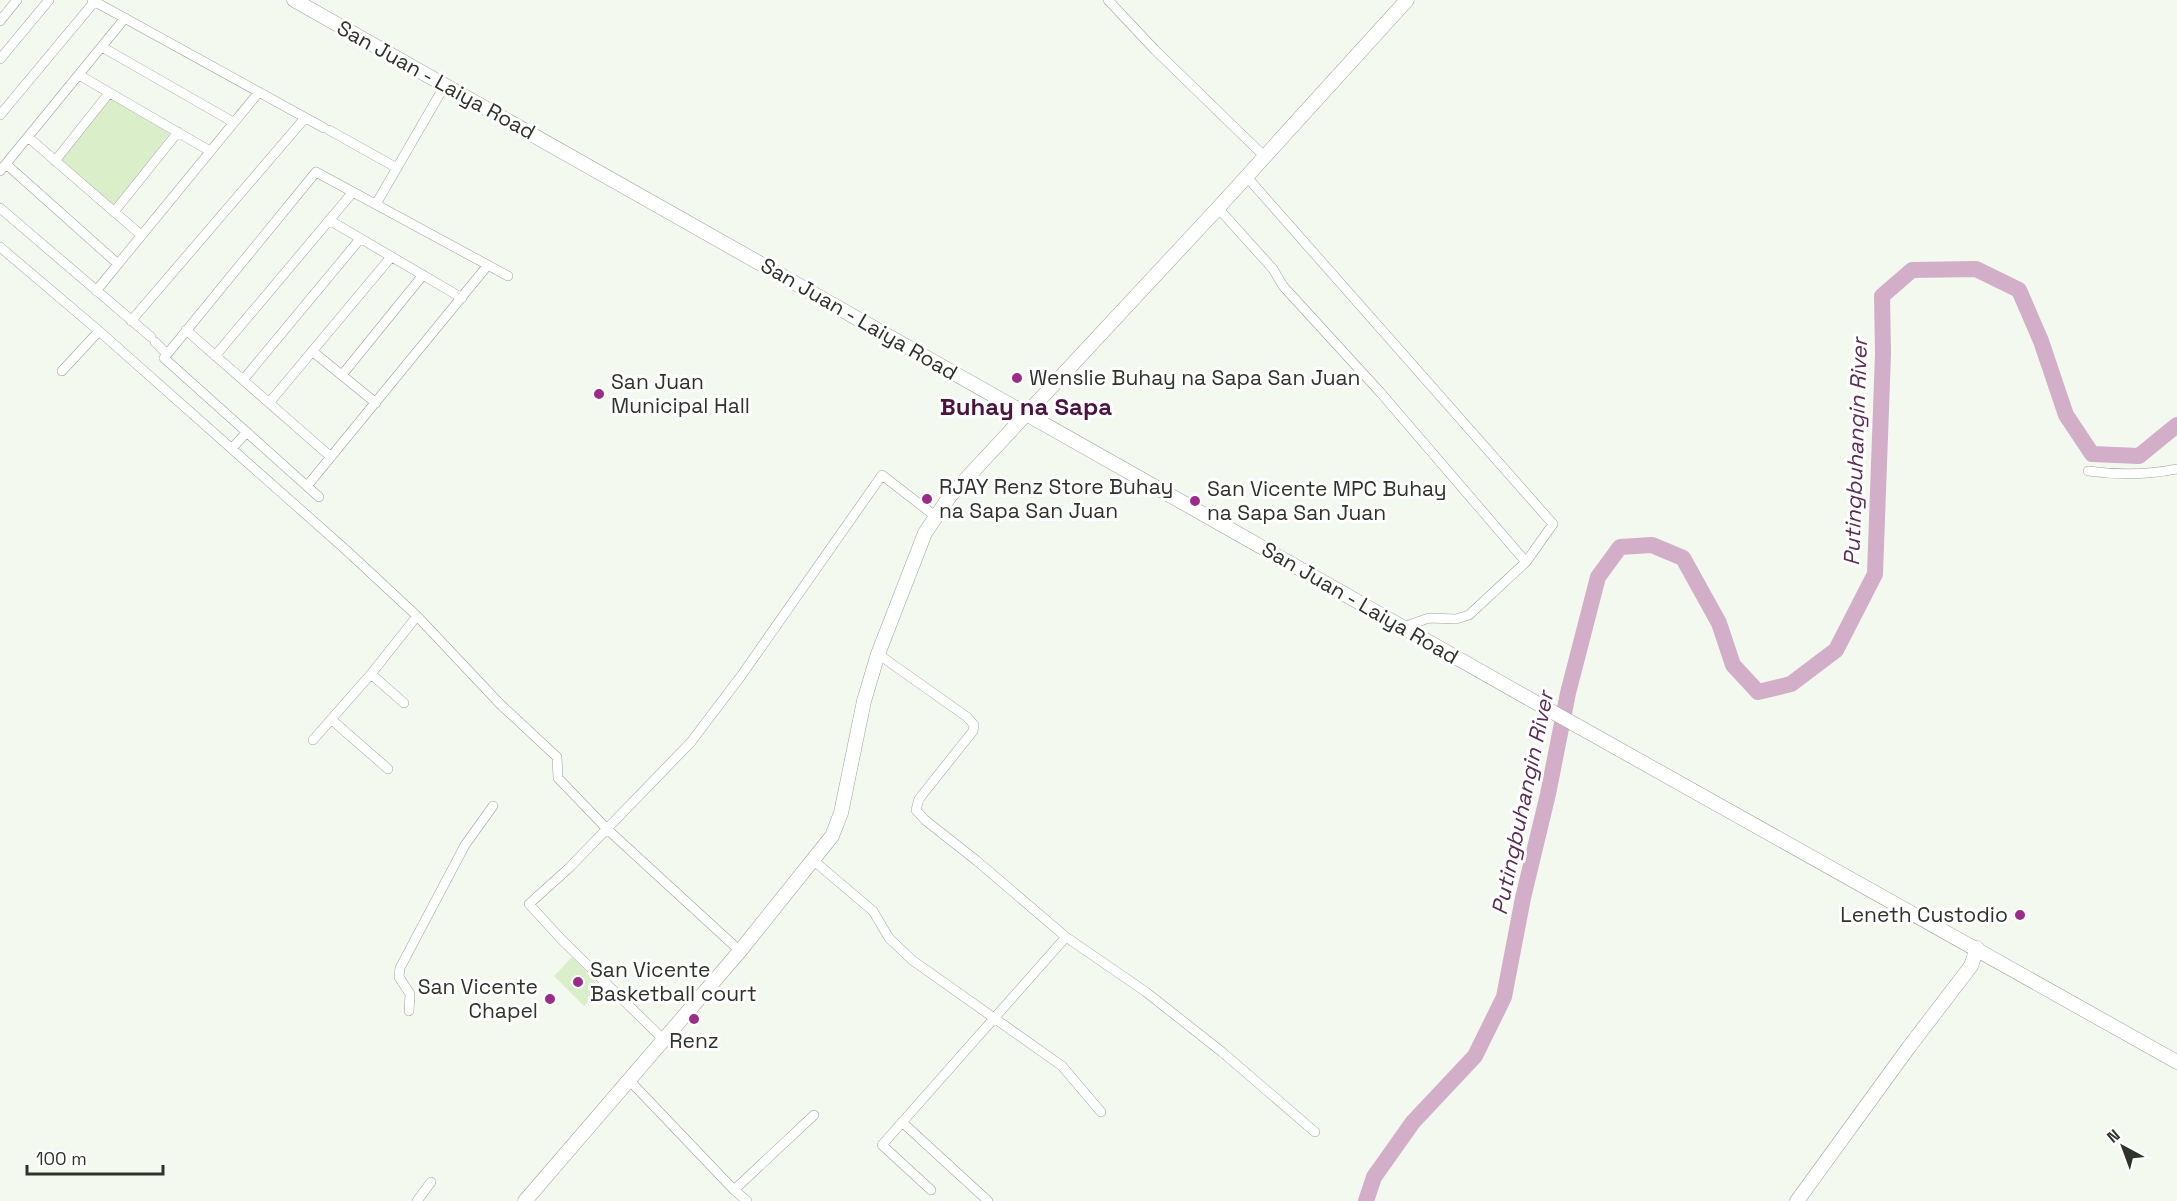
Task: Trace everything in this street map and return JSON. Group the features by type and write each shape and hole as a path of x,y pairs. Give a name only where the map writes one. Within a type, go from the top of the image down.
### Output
{"main road":[{"name":"San Juan - Laiya Road","path":"294,0 1770,835 1977,948 2177,1062"},
{"path":"525,1201 740,951 832,836 842,813 864,701 878,654 921,543 935,516 950,496 1218,208 1407,0"},
{"path":"1797,1201 1971,966 1977,948"}],"street":[{"path":"0,21 17,0"},
{"path":"0,59 49,0"},
{"path":"1108,0 1155,50 1264,156"},
{"path":"0,115 93,1 397,168"},
{"path":"118,264 3,168 125,18"},
{"path":"102,47 233,122"},
{"path":"79,75 210,151"},
{"path":"376,204 445,85"},
{"path":"96,291 259,92"},
{"path":"55,160 110,93"},
{"path":"131,321 305,118"},
{"path":"114,212 178,132"},
{"path":"28,137 141,236"},
{"path":"319,497 164,358 316,172 508,276"},
{"path":"1246,176 1553,524 1526,562 1469,615 1456,619 1429,618 1403,627"},
{"path":"215,356 353,192"},
{"path":"0,208 167,354"},
{"path":"1218,208 1526,562"},
{"path":"329,220 462,298"},
{"path":"243,380 360,239"},
{"path":"0,247 346,550 417,616 500,704 557,757 558,778 607,829 740,951"},
{"path":"269,403 391,257"},
{"path":"307,486 488,265"},
{"path":"342,375 423,275"},
{"path":"186,330 331,457"},
{"path":"62,372 99,332"},
{"path":"312,351 376,403"},
{"path":"234,446 247,432"},
{"path":"2088,471 2104,474 2142,474 2177,469"},
{"path":"664,1040 561,939 529,904 569,868 691,742 741,676 882,476 935,516"},
{"path":"314,740 417,616"},
{"path":"878,654 967,717 974,725 973,731 919,799 916,810 925,820 1066,937 1146,992 1222,1052 1315,1132"},
{"path":"371,674 404,703"},
{"path":"332,720 388,769"},
{"path":"409,1011 410,994 399,977 400,968 465,845 494,806"},
{"path":"814,861 873,911 889,938 906,954 1062,1066 1101,1112"},
{"path":"931,1190 882,1145 1066,937"},
{"path":"630,1081 747,1201"},
{"path":"734,1190 814,1115"},
{"path":"902,1122 988,1201"},
{"path":"417,1201 431,1182"}],"green space":[{"path":"110,97 170,133 113,207 60,160"},
{"name":"San Vicente Basketball court","path":"572,957 602,988 584,1006 554,976"}],"waterway":[{"name":"Putingbuhangin River","path":"1366,1201 1374,1177 1413,1122 1475,1056 1504,997 1523,898 1548,794 1568,693 1598,577 1620,547 1652,545 1683,558 1719,623 1733,665 1758,692 1791,684 1836,650 1875,574 1883,354 1882,296 1912,270 1976,269 2019,290 2041,341 2066,415 2092,454 2139,456 2177,425"}],"place":[{"name":"Wenslie Buhay na Sapa San Juan","path":"1017,378"},
{"name":"San Juan Municipal Hall","path":"599,394"},
{"name":"RJAY Renz Store Buhay na Sapa San Juan","path":"927,499"},
{"name":"San Vicente MPC Buhay na Sapa San Juan","path":"1195,501"},
{"name":"Leneth Custodio","path":"2020,915"},
{"name":"San Vicente Basketball court","path":"578,982"},
{"name":"San Vicente Chapel","path":"550,999"},
{"name":"Renz","path":"694,1019"}],"district":[{"name":"Buhay na Sapa","path":"1026,407"}]}
